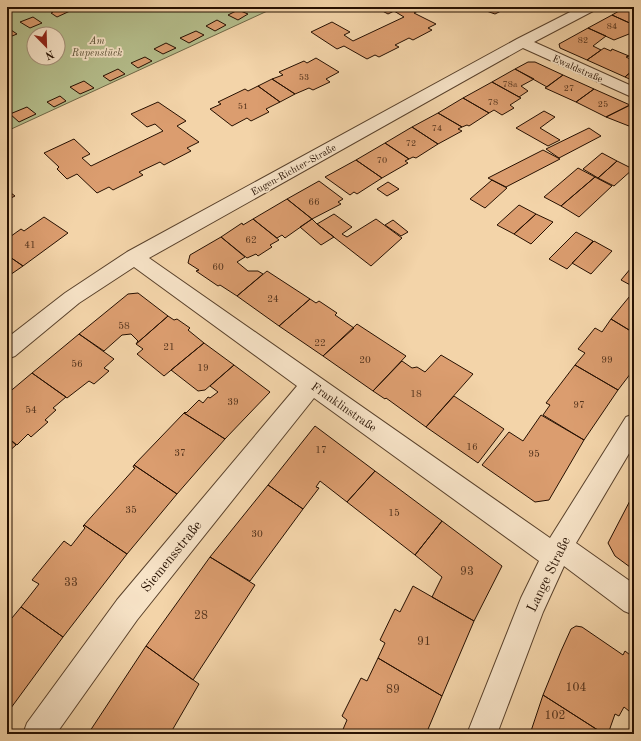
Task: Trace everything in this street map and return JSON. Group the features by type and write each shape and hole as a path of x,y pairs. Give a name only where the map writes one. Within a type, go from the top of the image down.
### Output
{"street":[{"name":"Eugen-Richter-Straße","path":"7,350 72,298 134,257 522,42 590,7"},
{"name":"Ewaldstraße","path":"522,42 634,93"},
{"name":"Franklinstraße","path":"134,257 312,384 557,552 634,601"},
{"name":"Siemensstraße","path":"38,734 127,610 312,384"},
{"name":"Lange Straße","path":"482,734 531,608 557,552 634,424"}],"green space":[{"name":"Am Rupenstück","path":"7,7 276,7 7,131"}],"building":[{"path":"63,7 70,11 57,17 51,13 53,12 50,10"},
{"path":"375,7 414,7 420,10 414,13 436,24 428,28 432,30 413,40 409,38 395,45 399,47 379,57 375,55 367,59 344,46 337,49 311,32 332,22 350,32 344,35 353,41 404,17 394,11 388,14"},
{"path":"475,7 513,7 504,10 500,8 498,9 501,11 495,14"},
{"path":"626,7 634,7 634,25 612,15"},
{"path":"238,10 248,14 238,20 228,15"},
{"path":"612,15 634,25 634,32 614,40 588,28"},
{"path":"33,17 42,23 35,26 27,26 20,22"},
{"path":"217,20 226,25 215,31 206,26"},
{"path":"588,28 606,36 593,46 601,50 587,60 560,48 559,44"},
{"path":"11,30 17,34 7,38 7,32"},
{"path":"196,31 204,35 189,43 180,38"},
{"path":"166,43 176,48 163,54 154,49"},
{"path":"604,48 611,51 612,49 629,56 626,57 634,61 634,69 625,77 587,60"},
{"path":"145,57 152,61 138,68 131,63"},
{"path":"316,58 339,72 326,79 330,82 313,90 309,88 295,94 272,79 283,75 279,72 304,61 307,63"},
{"path":"528,62 535,62 563,75 547,87 515,69"},
{"path":"118,69 125,74 110,81 103,76"},
{"path":"515,69 534,79 521,86 528,91 519,97 492,82"},
{"path":"634,69 634,81 625,77"},
{"path":"563,75 594,89 576,102 545,88"},
{"path":"272,79 295,94 280,102 258,86"},
{"path":"84,81 94,88 80,94 70,87"},
{"path":"492,82 521,98 510,105 514,108 502,115 494,110 489,113 463,98"},
{"path":"258,86 280,102 266,109 269,112 251,121 247,118 232,126 210,109 221,104 218,102 245,89 248,91"},
{"path":"594,89 630,105 606,117 576,102"},
{"path":"60,96 66,101 54,107 47,102"},
{"path":"463,98 489,113 469,126 467,125 462,127 438,113"},
{"path":"158,102 186,121 177,126 199,142 187,148 191,151 164,165 160,162 139,172 143,175 113,190 109,187 97,193 77,174 67,179 57,169 59,167 44,153 74,139 90,154 82,158 91,166 163,131 155,124 147,127 131,114"},
{"path":"630,105 634,107 634,128 606,117"},
{"path":"27,107 36,114 19,122 10,114"},
{"path":"544,111 555,117 540,128 560,140 548,146 516,128"},
{"path":"438,113 462,127 458,129 462,131 438,144 412,127"},
{"path":"412,127 438,144 416,158 413,157 409,159 385,143"},
{"path":"589,128 601,136 559,158 546,149"},
{"path":"385,143 409,159 405,161 408,163 382,178 356,160"},
{"path":"543,150 560,159 506,187 488,178"},
{"path":"602,153 617,161 598,178 583,169"},
{"path":"356,160 382,178 357,194 354,192 350,195 325,177"},
{"path":"617,161 633,169 614,186 598,178"},
{"path":"578,168 595,177 561,206 544,197"},
{"path":"595,177 612,186 579,217 561,206"},
{"path":"492,180 507,188 485,208 470,199"},
{"path":"319,181 343,199 338,202 341,204 312,219 287,199"},
{"path":"388,182 399,189 387,196 377,189"},
{"path":"7,190 15,196 7,200"},
{"path":"287,199 312,219 285,238 282,235 277,238 253,219"},
{"path":"519,205 536,214 514,234 497,225"},
{"path":"334,214 352,227 342,234 347,237 376,219 402,238 371,266 317,224"},
{"path":"536,214 553,222 531,244 514,234"},
{"path":"44,217 68,233 23,266 7,255 7,239 21,229 24,231"},
{"path":"253,219 279,240 270,245 272,247 258,256 256,254 247,258 221,237 242,223 243,225"},
{"path":"312,219 334,237 321,245 300,227"},
{"path":"393,220 408,232 401,236 385,225"},
{"path":"576,232 593,241 567,269 549,259"},
{"path":"221,237 245,257 237,262 248,271 258,271 263,274 237,296 220,285 218,286 196,271 199,270 188,263 190,255"},
{"path":"594,241 612,251 591,274 572,263"},
{"path":"7,255 23,266 7,277"},
{"path":"631,268 634,270 634,287 621,280"},
{"path":"267,271 310,299 279,326 237,296"},
{"path":"634,291 634,333 611,319"},
{"path":"138,293 168,316 136,344 138,341 131,334 122,335 104,351 79,334 128,294"},
{"path":"310,299 316,303 319,301 337,313 335,315 354,328 323,356 279,326"},
{"path":"168,316 174,320 177,319 190,328 188,330 204,343 164,376 137,354 143,349 136,344"},
{"path":"611,319 634,333 634,369 618,390 575,365 585,353 578,349 595,328 602,332"},
{"path":"357,324 406,356 373,391 323,356"},
{"path":"79,334 114,359 104,368 109,371 94,384 89,381 67,398 32,373"},
{"path":"204,343 234,365 205,390 198,391 171,370"},
{"path":"441,355 473,374 426,427 386,398 385,399 373,391 402,361 412,368 417,367 425,372"},
{"path":"234,365 270,392 225,439 184,413 186,413 199,400 203,403 208,397 210,398 218,392 210,386"},
{"path":"575,365 618,390 584,440 543,415 550,405 546,403"},
{"path":"32,373 66,397 53,408 56,410 45,420 48,422 31,437 28,434 17,445 7,437 7,394"},
{"path":"454,396 504,429 478,463 426,427"},
{"path":"184,413 225,439 177,494 134,465"},
{"path":"541,415 584,440 549,500 535,502 482,465 509,432 523,441"},
{"path":"315,426 375,471 347,502 320,481 316,487 319,488 303,509 268,485"},
{"path":"7,437 16,445 7,453"},
{"path":"134,465 177,494 127,554 84,525 135,468 133,467"},
{"path":"375,471 442,521 415,555 347,502"},
{"path":"268,485 303,509 250,581 210,557"},
{"path":"634,493 634,570 615,556 608,543"},
{"path":"442,521 502,566 474,621 432,597 442,577 415,555"},
{"path":"84,525 127,554 63,637 21,607 39,584 32,580 64,541 71,546 85,528 83,526"},
{"path":"210,557 255,585 193,680 146,646"},
{"path":"413,586 474,621 442,696 378,658 385,643 380,640 395,609 400,612"},
{"path":"21,607 63,637 8,712 7,624"},
{"path":"576,626 582,627 623,655 625,651 634,658 634,715 624,707 619,716 615,714 608,734 604,734 543,695 571,629"},
{"path":"146,646 199,684 170,734 88,734"},
{"path":"378,658 442,696 426,734 341,734 347,720 342,716 361,678 367,681"},
{"path":"543,695 604,734 530,734"}]}
